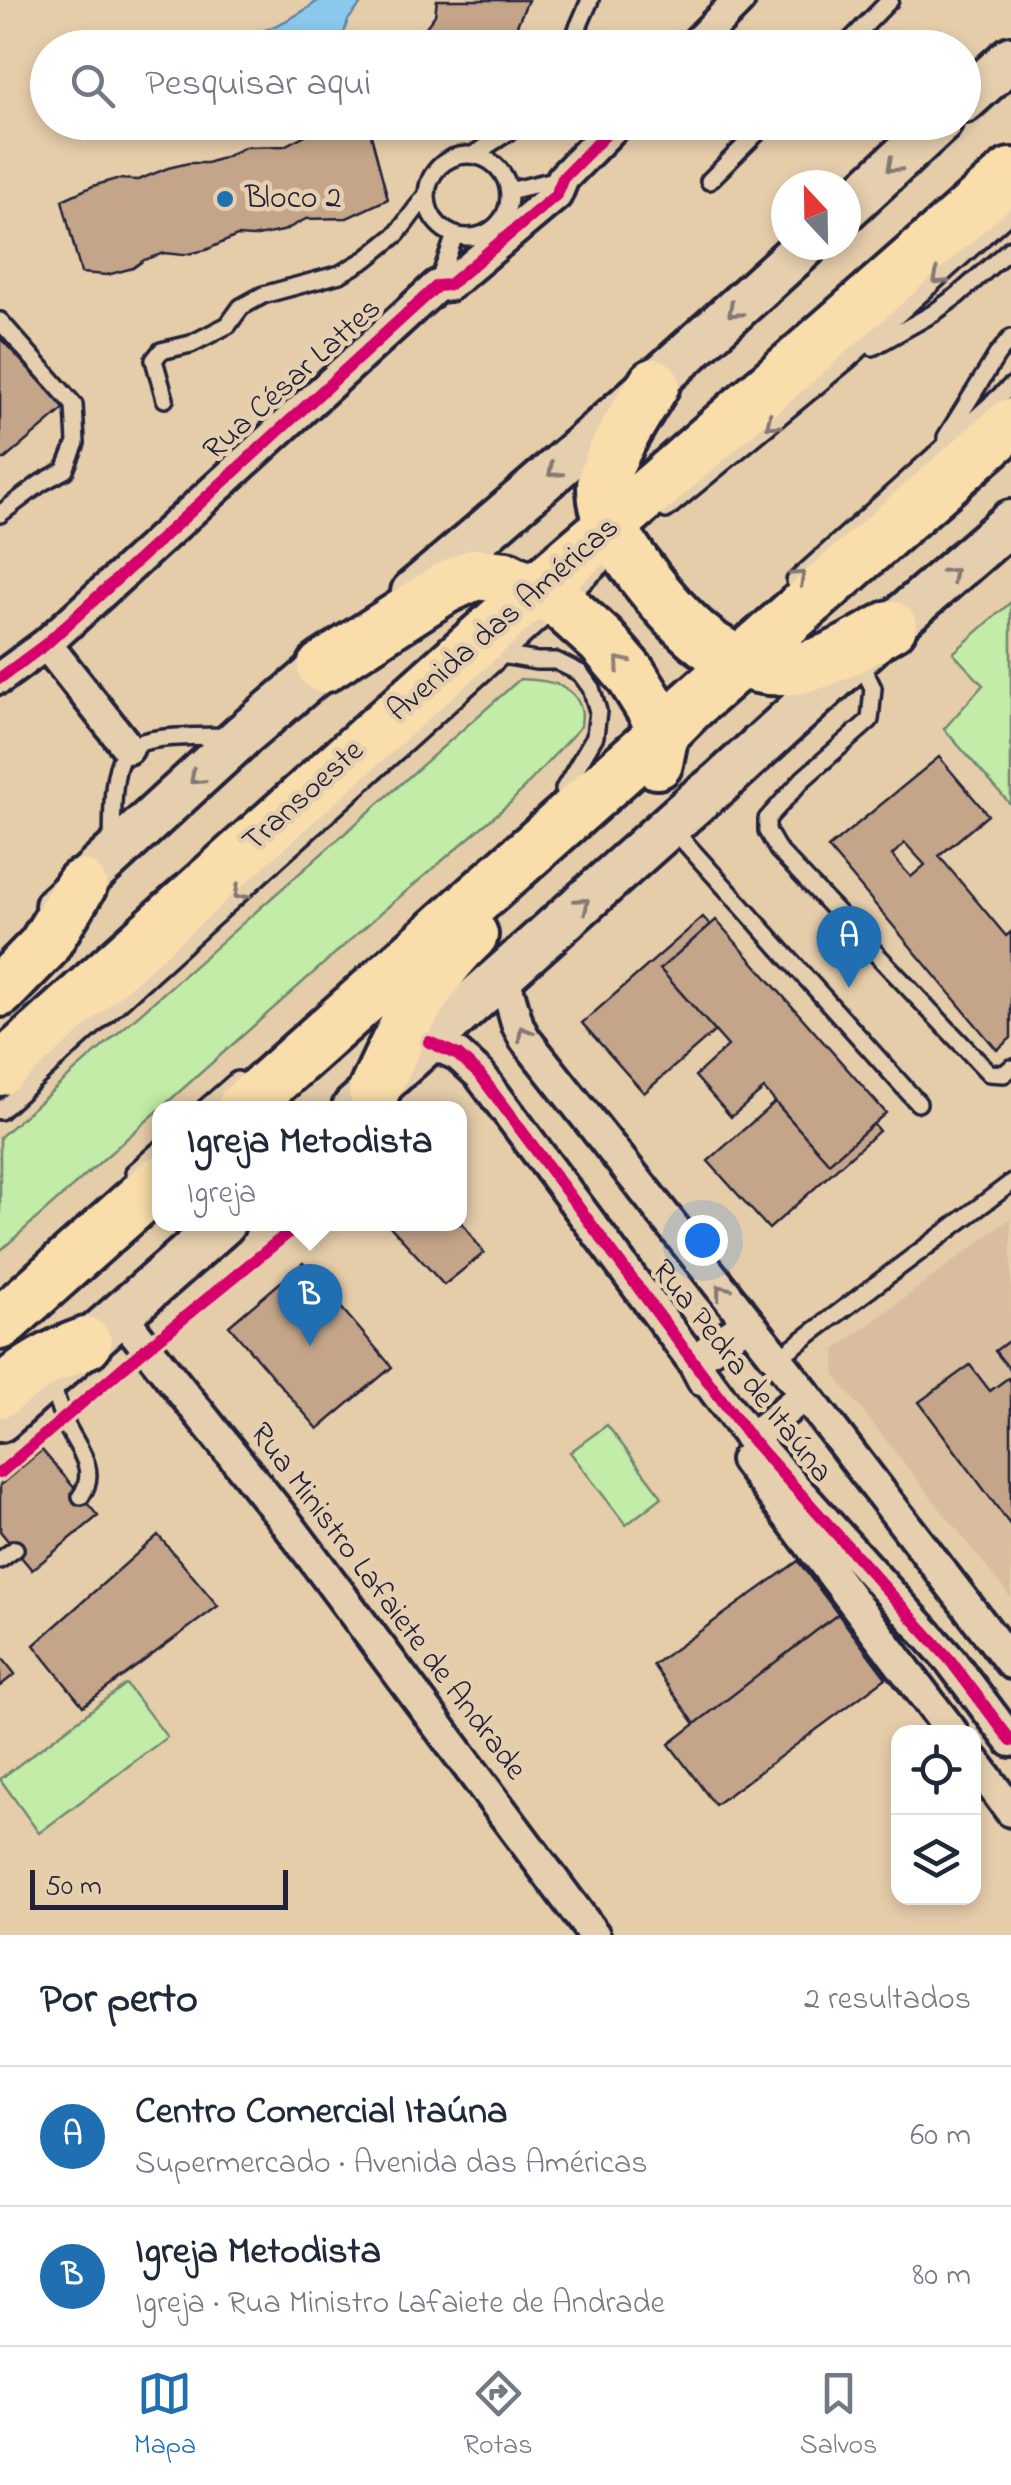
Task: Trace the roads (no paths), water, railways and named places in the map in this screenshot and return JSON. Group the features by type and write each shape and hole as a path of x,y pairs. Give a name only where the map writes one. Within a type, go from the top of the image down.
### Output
{"highway":[{"name":"Avenida das Américas","path":"0,1070 548,597 632,532 1011,174"},
{"path":"654,384 607,466 602,484 605,504 632,532 684,625 723,655 772,669 801,668 874,641"},
{"path":"245,1089 655,718 690,706 723,655 1011,424"},
{"path":"322,667 445,588 475,574 506,577 548,597 612,652 631,675 655,718 656,770 623,804 464,943 436,978 364,1100"},
{"path":"0,991 43,947 96,870"},
{"path":"0,1324 138,1184"},
{"path":"0,1392 33,1366 85,1344"}],"main road":[{"path":"981,86 1011,58"},
{"path":"861,194 920,140"},
{"path":"0,957 243,735 511,510 790,260"},
{"path":"364,1100 1011,522"},
{"path":"0,1420 215,1231"}],"street":[{"path":"710,30 739,0"},
{"name":"Rua César Lattes","path":"0,678 46,644 437,286 449,285 556,195 563,178 600,140"},
{"path":"46,644 128,748"},
{"name":"Rua Pedra de Itaúna","path":"503,974 518,1026 526,1038 1011,1663"},
{"name":"Rua Pedra de Itaúna","path":"429,1042 458,1055 480,1075 751,1439 950,1660 1011,1741"},
{"path":"747,1323 693,1362 744,1457 947,1725"},
{"name":"Rua Ministro Lafaiete de Andrade","path":"85,1344 283,1518 594,1935"},
{"path":"751,1439 805,1394"},
{"path":"981,1771 1011,1811"}],"lane":[{"path":"577,30 590,0"},
{"path":"861,30 890,0"},
{"path":"472,155 496,140"},
{"path":"709,182 750,140"},
{"path":"459,156 486,159 505,178 509,192 508,205 494,228 468,237 456,235 434,220 428,208 427,194 436,170 459,156"},
{"path":"509,192 563,178"},
{"path":"165,399 154,360 161,351 191,344 228,325 241,307 263,294 340,274 354,266 397,234 427,194"},
{"path":"632,532 847,361 1011,212"},
{"path":"437,286 456,235"},
{"path":"847,361 932,314 1011,248"},
{"path":"0,320 74,405 76,443 64,470 41,482 0,514"},
{"path":"936,453 1011,338"},
{"path":"790,586 1011,386"},
{"name":"Transoeste","path":"0,1111 502,655 548,597"},
{"path":"874,641 870,720 803,779 767,818 768,831 778,850 988,1073 1004,1074 1011,1068"},
{"path":"502,655 556,661 580,673 591,688 598,711 595,736 564,789"},
{"path":"96,870 116,776 128,748 144,741 243,735"},
{"path":"550,802 598,760"},
{"path":"670,827 918,1103"},
{"path":"220,1101 245,1089"},
{"path":"138,1184 152,1162"},
{"path":"777,1359 1011,1182"},
{"path":"81,1496 88,1484 88,1466 63,1419 85,1344"},
{"path":"0,1560 15,1549"}],"water":[{"path":"319,0 364,0 345,30 266,30"}],"place":[{"name":"Bloco 2","path":"225,199"},
{"name":"Centro Comercial Itaúna","path":"849,988"},
{"name":"Igreja Metodista","path":"310,1346"}]}
